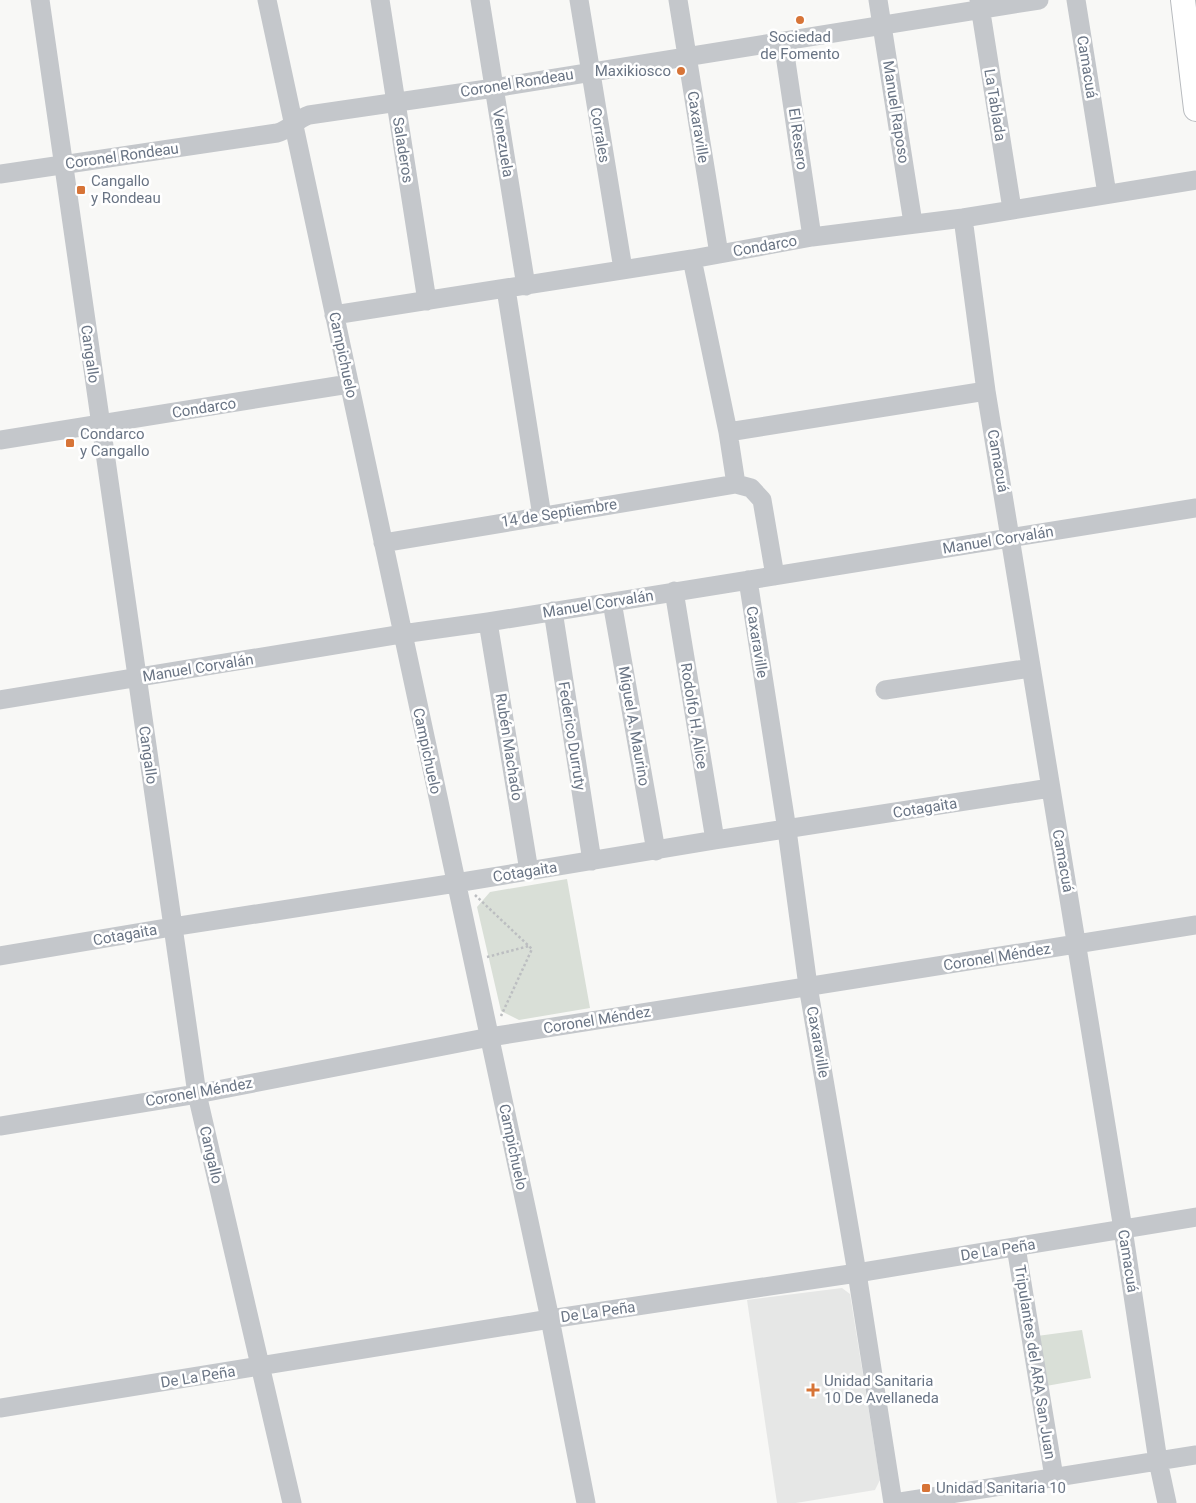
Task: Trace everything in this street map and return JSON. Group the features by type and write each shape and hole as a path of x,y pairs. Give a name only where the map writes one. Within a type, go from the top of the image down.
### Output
{"main road":[{"path":"1183,0 1196,109"}],"street":[{"name":"Cangallo","path":"40,0 196,1094 292,1503"},
{"name":"Campichuelo","path":"267,0 402,634 464,888 494,1022 586,1503"},
{"name":"Saladeros","path":"380,0 427,301"},
{"name":"Venezuela","path":"480,0 526,286"},
{"name":"Corrales","path":"579,0 623,269"},
{"name":"Caxaraville","path":"678,0 719,254"},
{"name":"Manuel Raposo","path":"878,0 913,224"},
{"name":"Coronel Rondeau","path":"0,174 277,133 282,132 301,118 309,115 494,88 882,25 979,5 1039,0"},
{"name":"Camacuá","path":"1076,0 1107,194"},
{"name":"La Tablada","path":"979,5 1012,209"},
{"name":"El Resero","path":"783,41 812,237"},
{"name":"Condarco","path":"334,315 692,259 812,237 963,218 1196,180"},
{"name":"Camacuá","path":"963,218 986,391 1123,1229 1158,1461 1167,1503"},
{"path":"692,259 728,432 736,484 751,488 762,500 775,576"},
{"path":"506,289 542,516"},
{"name":"Condarco","path":"0,440 349,384"},
{"path":"728,432 986,391"},
{"name":"14 de Septiembre","path":"383,543 736,484"},
{"name":"Manuel Corvalán","path":"0,700 1196,508"},
{"name":"Caxaraville","path":"748,580 787,830 808,986 894,1503"},
{"name":"Rodolfo H. Alice","path":"674,591 715,840"},
{"name":"Miguel A. Maurino","path":"612,602 656,851"},
{"name":"Federico Durruty","path":"553,611 592,861"},
{"name":"Rubén Machado","path":"488,622 529,871"},
{"path":"886,690 1031,668"},
{"name":"Cotagaita","path":"0,956 172,927 464,888 529,871 1050,788"},
{"name":"Coronel Méndez","path":"0,1126 196,1094 494,1022 808,986 1196,925"},
{"name":"De La Peña","path":"0,1408 550,1319 857,1273 1196,1217"},
{"name":"Tripulantes del ARA San Juan","path":"1016,1247 1054,1477"},
{"path":"894,1503 1196,1455"}],"path":[{"path":"464,888 478,897 532,949 494,1022"},
{"path":"474,900 482,894"},
{"path":"487,966 485,957 529,946"},
{"path":"494,1022 508,1018"}],"shaded area":[{"path":"567,879 590,1008 519,1020 501,1011 477,907 490,892"},
{"name":"Unidad Sanitaria 10 De Avellaneda","path":"842,1288 850,1294 880,1480 875,1490 796,1503 777,1503 747,1300"},
{"path":"1082,1330 1091,1378 1046,1386 1037,1336"}],"place":[{"name":"Sociedad de Fomento","path":"800,20"},
{"name":"Maxikiosco","path":"681,71"},
{"name":"Cangallo y Rondeau","path":"81,190"},
{"name":"Condarco y Cangallo","path":"70,443"},
{"name":"Unidad Sanitaria 10 De Avellaneda","path":"813,1390"},
{"name":"Unidad Sanitaria 10","path":"926,1488"}]}
